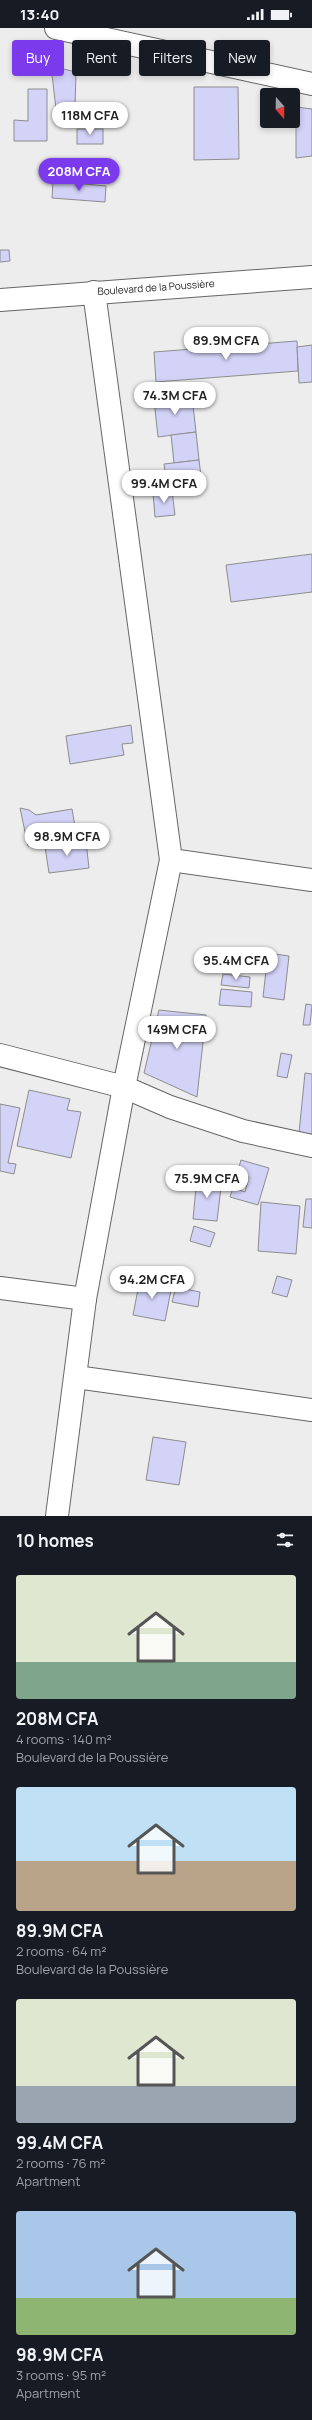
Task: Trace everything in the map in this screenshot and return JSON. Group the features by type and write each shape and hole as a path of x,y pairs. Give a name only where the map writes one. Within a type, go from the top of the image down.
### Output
{"street":[{"path":"56,28 312,84"},
{"name":"Boulevard de la Poussière","path":"0,300 312,277"},
{"path":"57,1516 85,1299 124,1086 171,860 94,292"},
{"path":"171,860 312,880"},
{"path":"0,1055 124,1086 170,1107 243,1131 312,1146"},
{"path":"0,1288 85,1299"},
{"path":"76,1378 312,1410"}],"building":[{"path":"64,69 72,71 72,76 76,76 75,106 56,109 52,76 64,76"},
{"path":"194,87 238,87 239,159 194,160"},
{"path":"28,89 47,89 47,141 14,141 14,120 28,121"},
{"path":"82,106 118,106 118,123 82,123"},
{"path":"300,108 312,109 312,156 296,158 296,128 300,128"},
{"path":"77,129 103,129 103,144 77,144"},
{"path":"53,181 106,186 105,202 52,198"},
{"path":"0,250 9,250 10,261 0,262"},
{"path":"297,341 298,371 156,382 154,352"},
{"path":"312,345 312,382 299,383 297,347"},
{"path":"192,396 196,432 158,437 154,400"},
{"path":"196,432 199,460 174,463 171,435"},
{"path":"199,460 201,476 166,480 164,464"},
{"path":"172,491 175,515 155,517 153,493"},
{"path":"312,554 312,592 231,602 226,565"},
{"path":"131,725 133,743 122,744 124,755 70,764 66,736"},
{"path":"20,808 29,810 36,815 72,809 77,838 28,846"},
{"path":"86,842 89,868 49,873 45,847"},
{"path":"268,953 289,956 284,1000 263,997"},
{"path":"223,974 250,977 249,988 221,985"},
{"path":"221,989 252,992 251,1007 219,1005"},
{"path":"306,1004 312,1005 310,1025 303,1025"},
{"path":"159,1010 206,1015 197,1097 144,1073"},
{"path":"281,1053 292,1055 287,1078 277,1076"},
{"path":"305,1073 312,1074 312,1134 299,1133"},
{"path":"29,1090 70,1099 67,1110 81,1112 71,1158 17,1146"},
{"path":"0,1104 20,1108 8,1163 16,1164 14,1174 0,1171"},
{"path":"241,1160 269,1168 258,1205 230,1197 233,1188 245,1192 249,1177 237,1174"},
{"path":"197,1177 222,1179 217,1221 193,1219"},
{"path":"306,1199 312,1199 312,1228 303,1227"},
{"path":"261,1202 300,1206 296,1254 258,1251"},
{"path":"194,1226 215,1233 210,1247 190,1241"},
{"path":"277,1276 292,1280 287,1297 272,1293"},
{"path":"140,1279 172,1285 165,1321 133,1315"},
{"path":"176,1287 200,1292 198,1307 172,1302"},
{"path":"153,1437 186,1442 179,1485 146,1480"}]}
